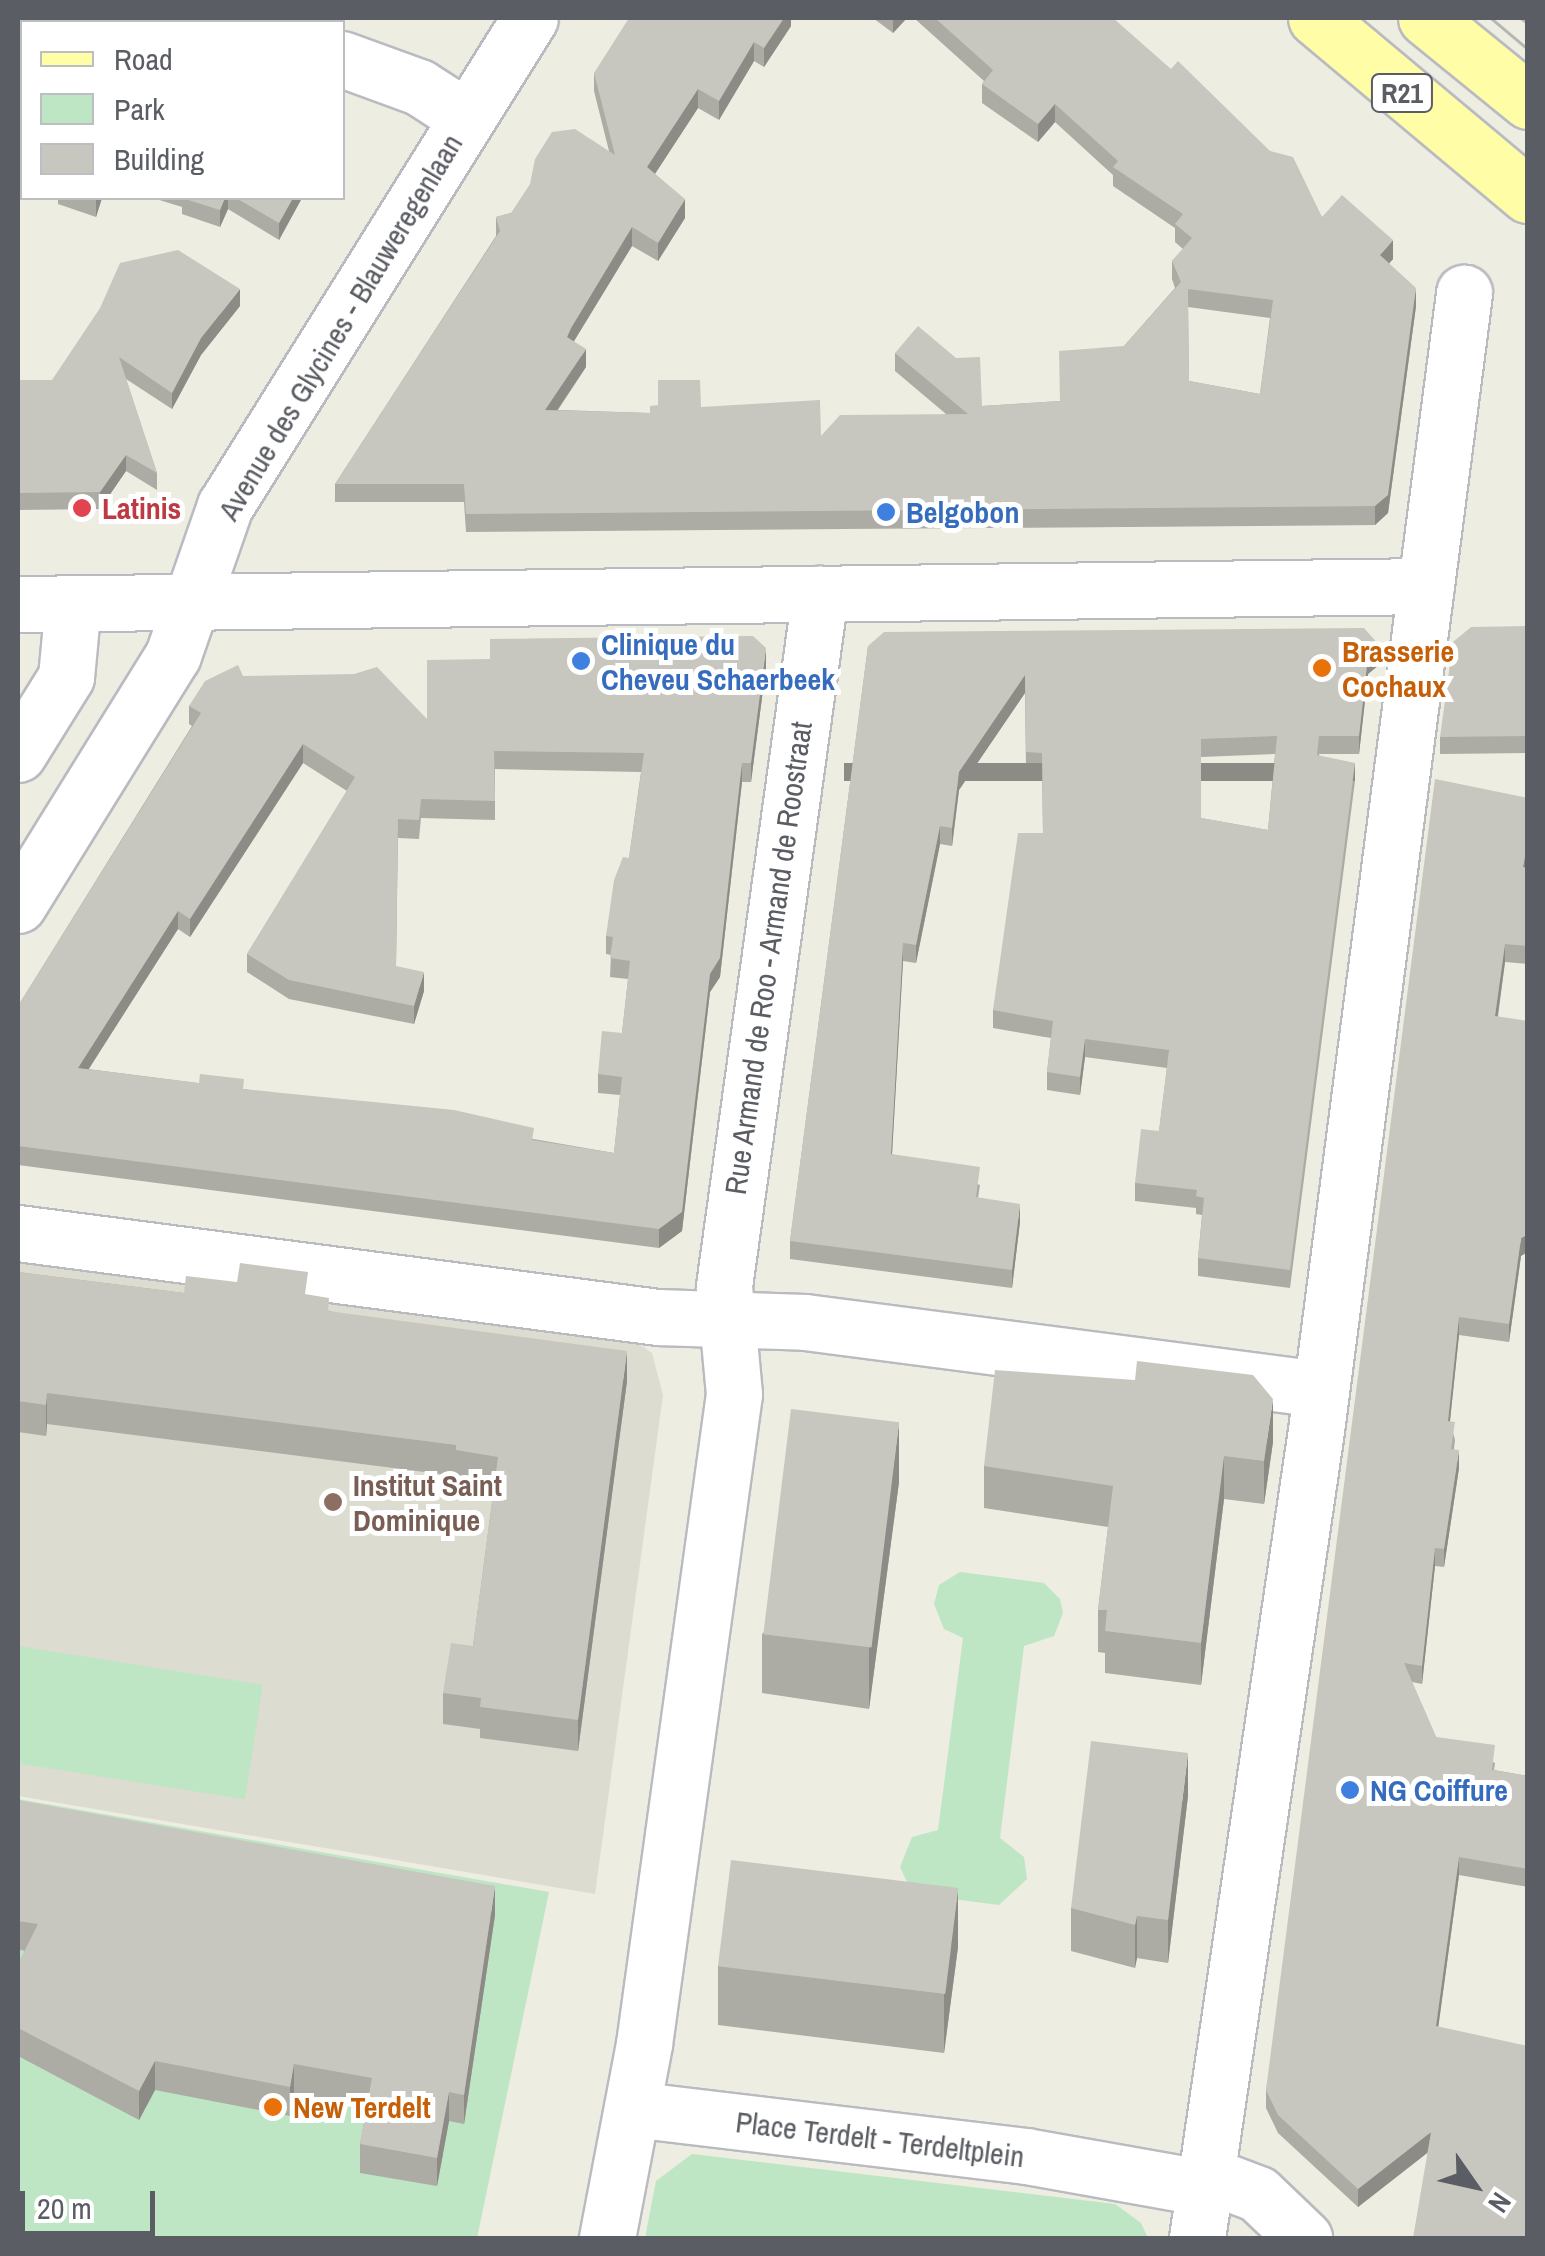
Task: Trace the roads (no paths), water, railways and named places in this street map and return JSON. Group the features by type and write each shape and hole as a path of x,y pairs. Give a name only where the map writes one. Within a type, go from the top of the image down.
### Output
{"main road":[{"name":"R21","path":"1316,18 1528,195"},
{"name":"R21","path":"1426,18 1528,102"}],"street":[{"name":"Avenue des Glycines - Blauweregenlaan","path":"18,905 173,655 225,506 530,18"},
{"path":"345,61 419,88 467,118"},
{"path":"1204,2200 1320,1389 1464,293"},
{"path":"18,604 1426,586"},
{"name":"Rue Armand de Roo - Armand de Roostraat","path":"632,2109 734,1394 724,1286 820,594"},
{"path":"18,754 66,677 73,603"},
{"path":"18,1233 730,1322 804,1322 1320,1389"},
{"path":"607,2238 632,2109"},
{"name":"Place Terdelt - Terdeltplein","path":"632,2109 1026,2156 1204,2200 1258,2194 1304,2238"}],"tram line":[{"path":"1491,18 1528,49"},
{"path":"1521,18 1528,23"}],"place":[{"name":"Latinis","path":"82,508"},
{"name":"Belgobon","path":"886,512"},
{"name":"Clinique du Cheveu Schaerbeek","path":"581,661"},
{"name":"Brasserie Cochaux","path":"1322,668"},
{"name":"Institut Saint Dominique","path":"333,1502"},
{"name":"NG Coiffure","path":"1350,1790"},
{"name":"New Terdelt","path":"273,2107"}]}
